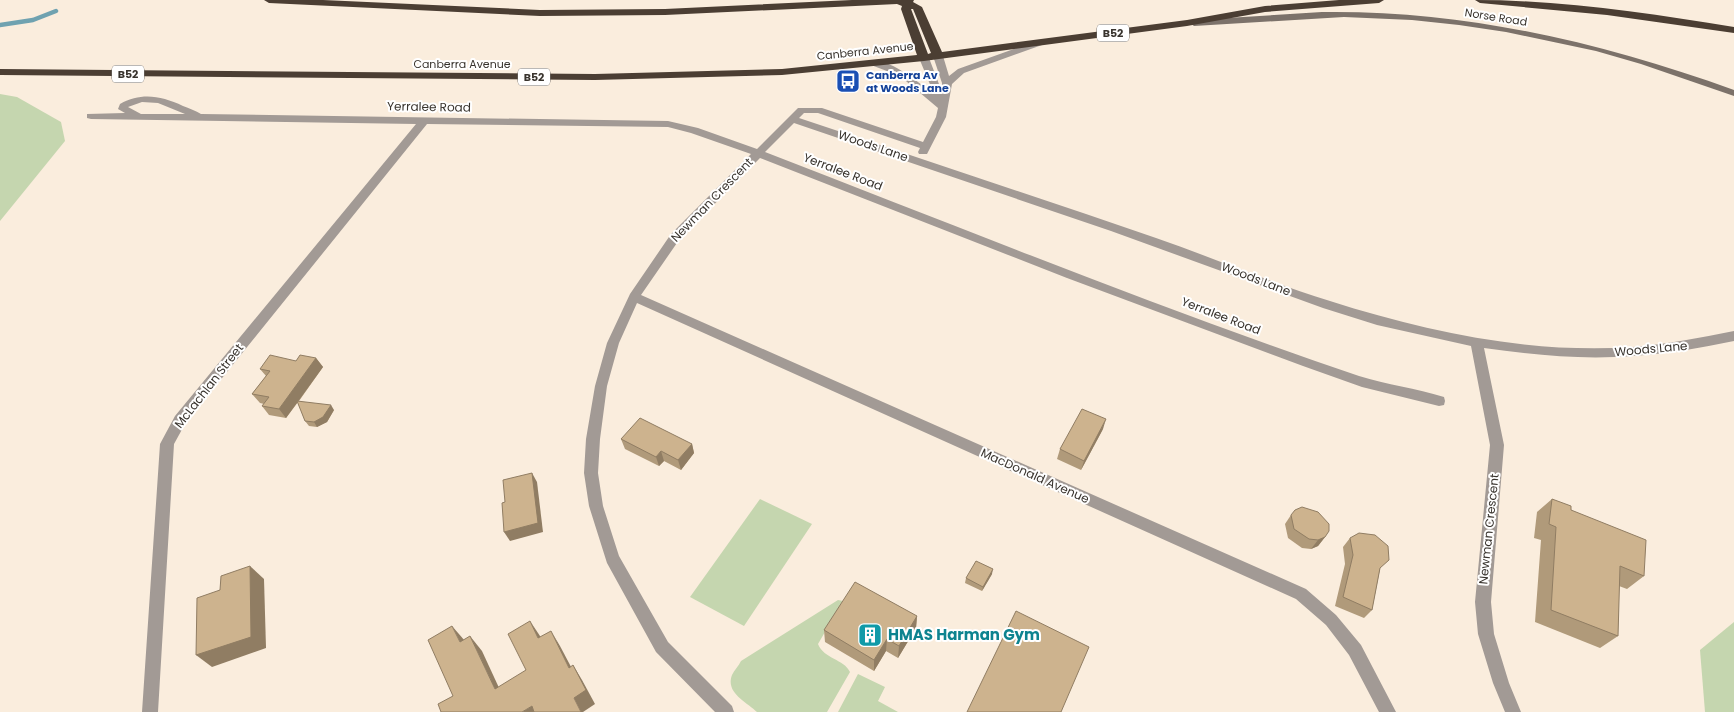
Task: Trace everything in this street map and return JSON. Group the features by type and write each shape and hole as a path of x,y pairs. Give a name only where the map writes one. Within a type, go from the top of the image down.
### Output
{"highway":[{"path":"269,0 532,13 633,13 888,0 908,1 919,10 938,56"},
{"path":"469,10 597,7 733,0"},
{"name":"Canberra Avenue","path":"0,72 594,78 782,72 874,64 1039,43 1187,23 1265,9 1379,0"},
{"path":"1480,0 1563,5 1734,30"},
{"path":"908,1 908,14 924,58"}],"main road":[{"name":"Norse Road","path":"1187,23 1327,15 1366,15 1468,23 1533,34 1654,64 1734,93"}],"street":[{"path":"947,82 953,75 961,71 1039,43"},
{"path":"918,161 937,128 944,105 947,82 938,56"},
{"name":"Canberra Avenue","path":"924,58 931,80 944,105"},
{"path":"874,64 903,74 944,105"},
{"name":"Yerralee Road","path":"144,117 128,113 123,109 123,106 138,99 160,99 197,115 210,118"},
{"name":"Newman Crescent","path":"726,712 662,647 612,558 596,506 592,464 601,386 613,343 634,297 675,237 801,110 815,109 926,147"},
{"name":"Yerralee Road","path":"91,116 668,124 694,130 758,153 1071,275 1307,363 1362,382 1439,401"},
{"name":"Woods Lane","path":"793,119 1167,246 1330,306 1398,326 1477,343 1546,351 1609,353 1668,349 1734,336"},
{"name":"McLachlan Street","path":"150,712 167,444 180,420 424,121"},
{"name":"MacDonald Avenue","path":"634,297 1301,594 1331,620 1355,650 1388,712"},
{"name":"Newman Crescent","path":"1477,343 1497,445 1483,602 1486,634 1501,683 1514,712"}],"green space":[{"path":"0,94 17,97 61,122 65,141 0,221"},
{"path":"760,499 812,524 744,626 690,597"},
{"path":"838,600 843,601 818,644 825,653 843,664 850,672 827,712 757,712 734,692 731,681 733,673 741,661"},
{"path":"1734,622 1734,712 1705,712 1700,650"},
{"path":"858,674 885,687 878,701 898,712 838,712"}],"building":[{"path":"270,355 296,361 300,355 316,358 279,409 262,406 269,397 252,394 270,371 260,369"},
{"path":"297,401 331,405 323,417 314,422 305,421"},
{"path":"1082,409 1106,419 1084,461 1060,449"},
{"path":"640,418 692,444 678,460 661,451 656,457 621,439"},
{"path":"532,473 538,523 504,532 502,503 505,502 503,480"},
{"path":"1552,499 1571,506 1571,510 1646,540 1644,576 1620,566 1618,636 1551,610 1556,527 1549,524"},
{"path":"1302,507 1318,512 1329,524 1329,531 1325,537 1318,540 1309,539 1294,529 1291,515 1295,510"},
{"path":"1359,533 1375,535 1388,546 1389,560 1380,568 1372,610 1343,597 1353,555 1350,538"},
{"path":"976,561 993,569 983,587 966,578"},
{"path":"250,566 251,637 196,655 197,598 220,590 221,576"},
{"name":"HMAS Harman Gym","path":"855,582 917,616 899,646 887,639 874,660 824,630"},
{"path":"1016,611 1089,647 1061,712 967,712"},
{"path":"530,621 538,638 551,631 569,668 573,665 586,690 574,698 581,712 534,712 532,706 522,712 441,712 438,704 453,696 428,640 452,626 460,642 470,636 495,689 526,670 508,634"}],"waterway":[{"path":"0,25 33,20 56,11"}],"place":[{"name":"Canberra Av at Woods Lane","path":"848,81"},
{"name":"HMAS Harman Gym","path":"870,635"}]}
